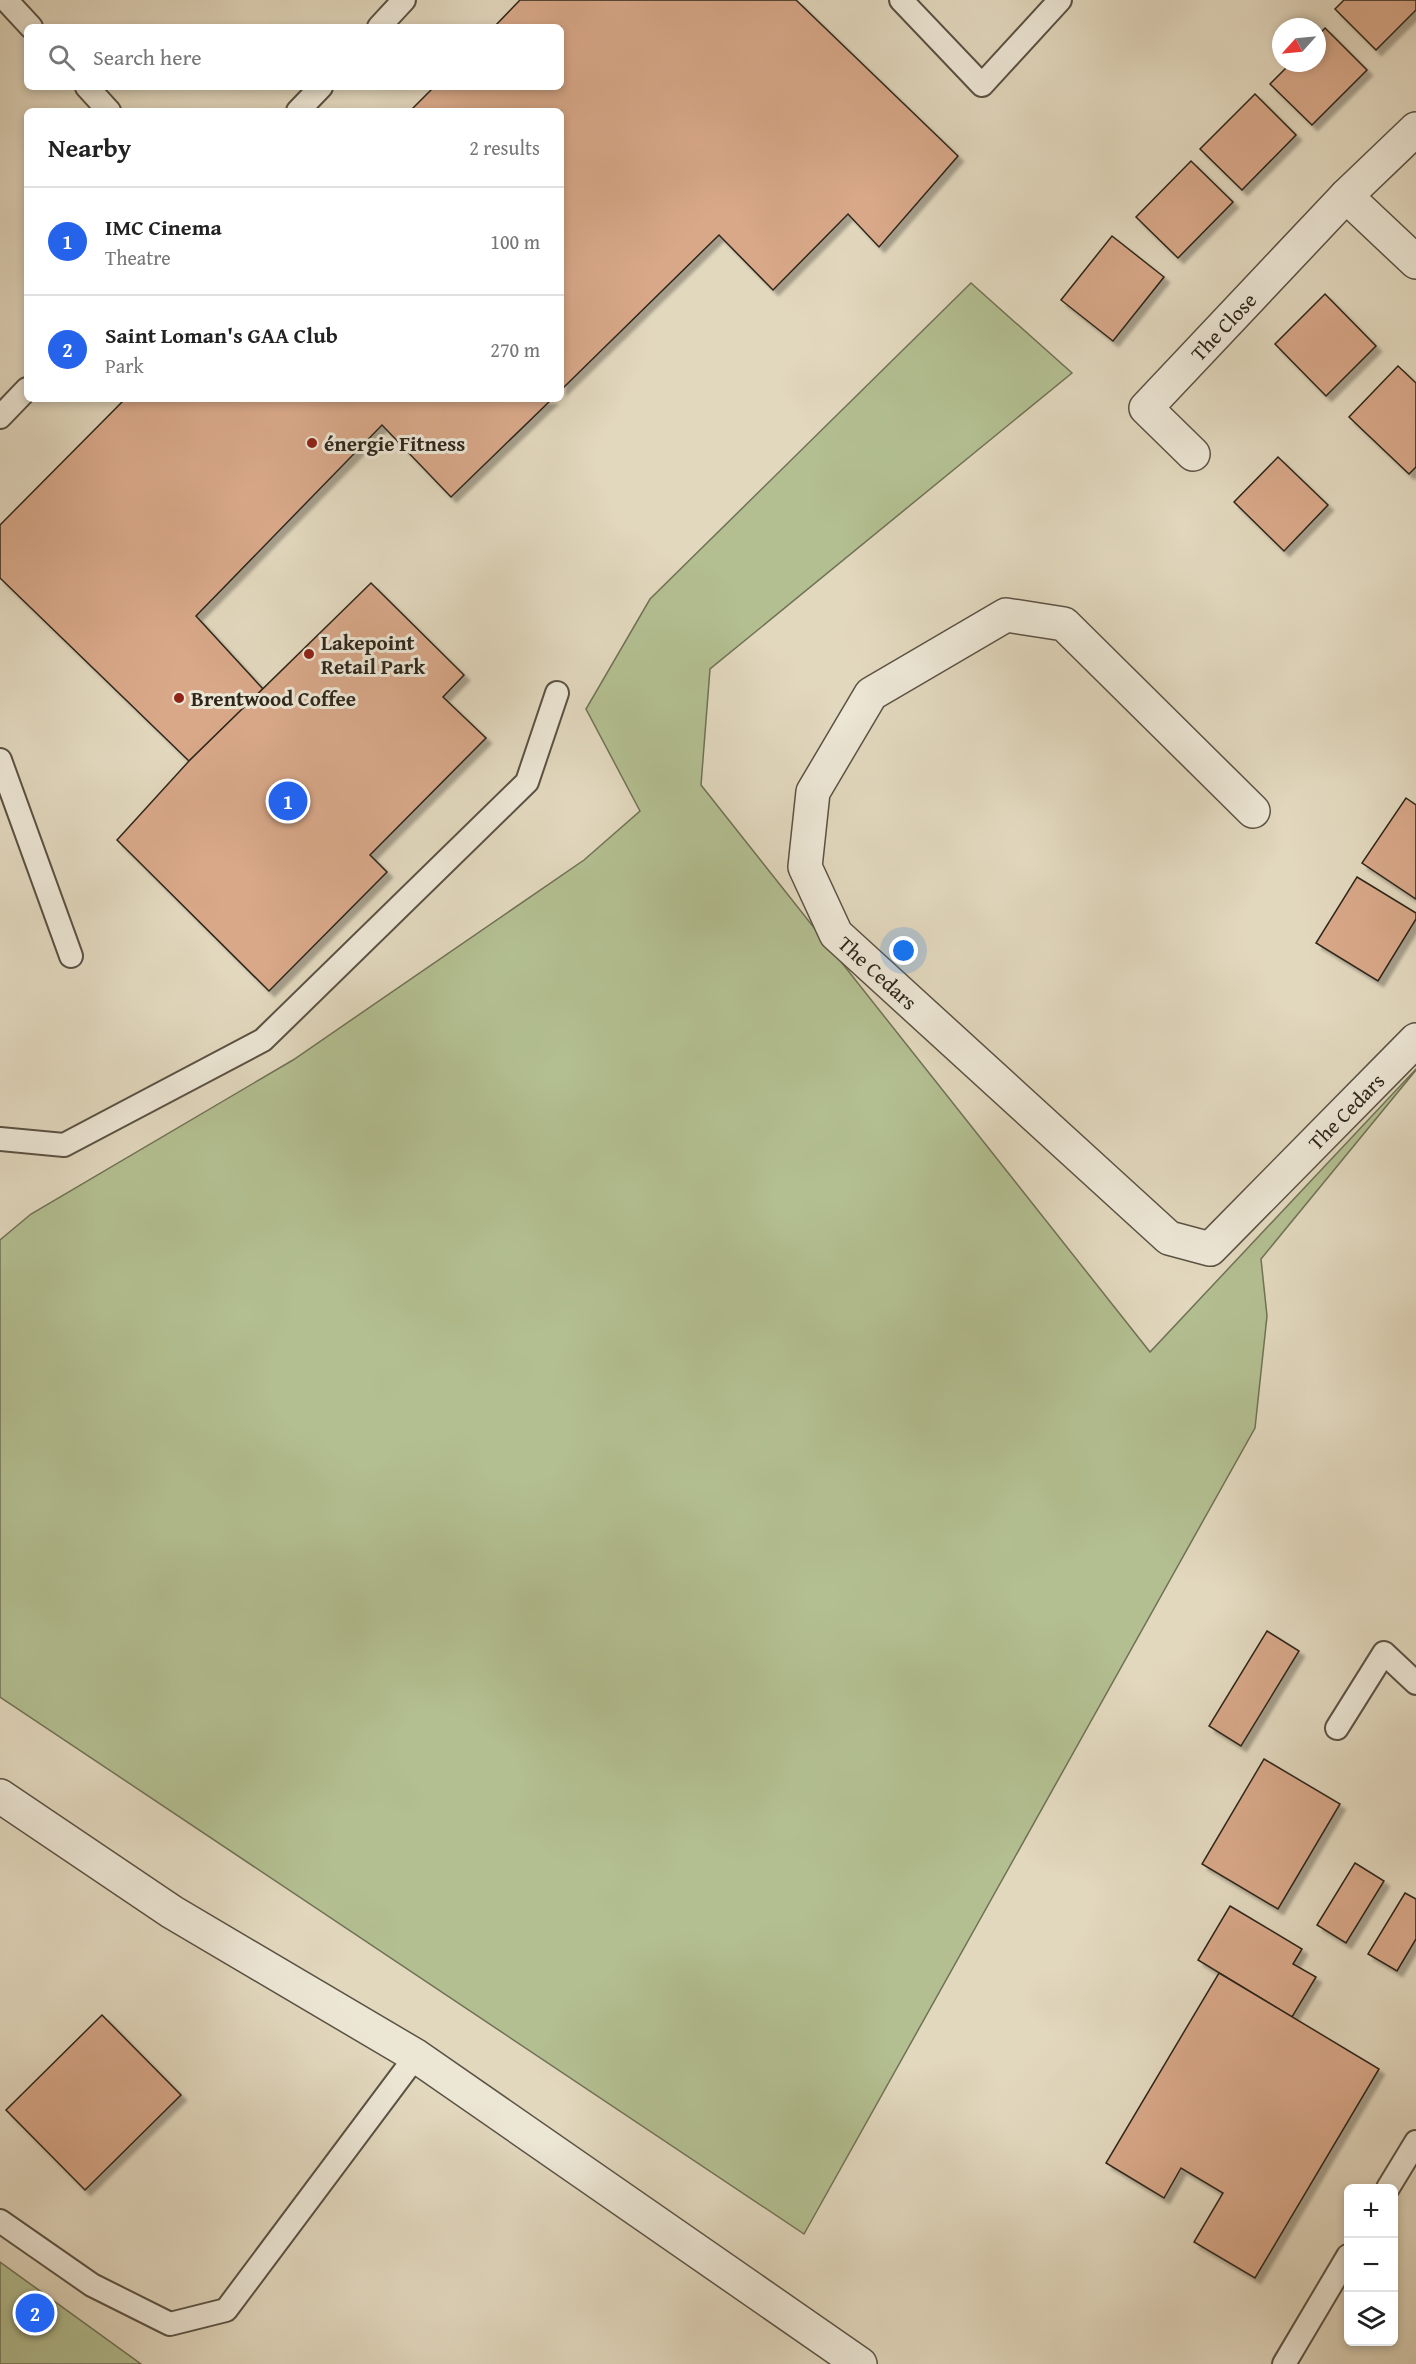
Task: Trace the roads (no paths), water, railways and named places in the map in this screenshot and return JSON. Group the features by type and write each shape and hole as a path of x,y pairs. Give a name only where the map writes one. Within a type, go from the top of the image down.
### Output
{"street":[{"name":"The Close","path":"1193,454 1146,408 1346,196 1416,129"},
{"path":"1346,196 1416,262"},
{"name":"The Cedars","path":"1253,811 1064,624 1005,615 871,694 813,792 805,867 836,934 1169,1238 1210,1249 1416,1040"},
{"path":"0,1796 172,1912 416,2056 860,2364"}],"lane":[{"path":"6,0 28,24"},
{"path":"382,24 404,0"},
{"path":"902,0 982,85 1060,0"},
{"path":"90,90 106,108"},
{"path":"301,108 318,90"},
{"path":"0,417 24,392"},
{"path":"0,1139 64,1145 263,1040 527,782 557,693"},
{"path":"0,760 71,956"},
{"path":"1337,1728 1384,1653 1416,1683"},
{"path":"0,2221 92,2286 170,2324 226,2310 416,2056"},
{"path":"1390,2184 1416,2142"},
{"path":"1284,2364 1344,2263"}],"place":[{"name":"énergie Fitness","path":"312,443"},
{"name":"Lakepoint Retail Park","path":"309,654"},
{"name":"Brentwood Coffee","path":"179,698"},
{"name":"IMC Cinema","path":"288,801"},
{"name":"Saint Loman's GAA Club","path":"35,2313"}]}
